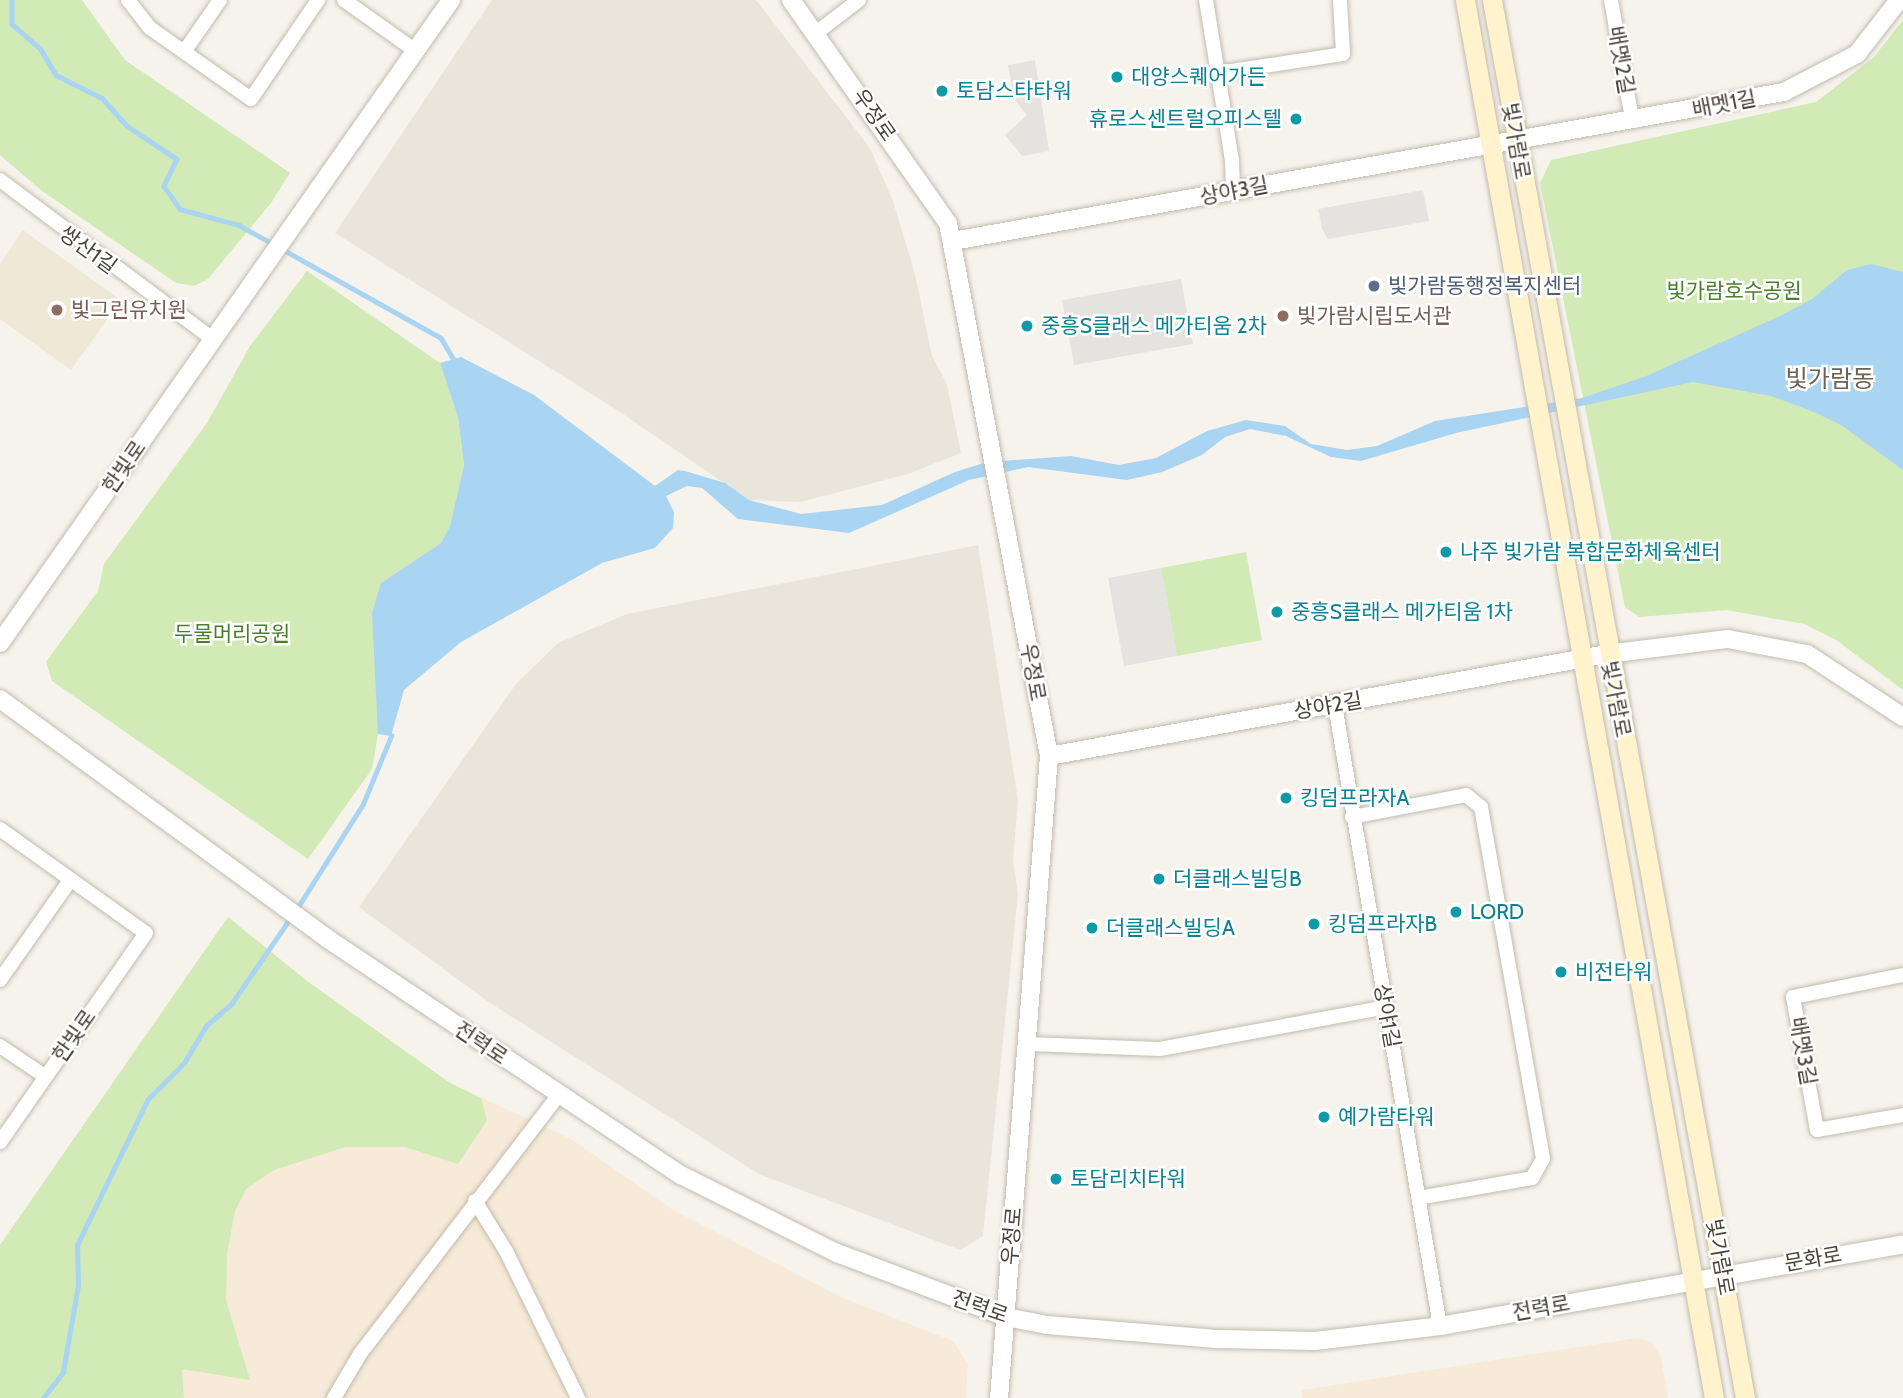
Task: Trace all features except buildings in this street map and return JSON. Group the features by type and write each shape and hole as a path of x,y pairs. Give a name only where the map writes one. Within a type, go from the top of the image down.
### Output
{"main road":[{"name":"빛가람로","path":"1465,0 1714,1398"},
{"name":"빛가람로","path":"1492,0 1515,141 1575,453 1607,654 1745,1398"}],"street":[{"path":"128,0 141,21 251,99 318,0"},
{"path":"184,52 220,0"},
{"path":"344,0 413,50 451,0"},
{"name":"우정로","path":"791,0 929,192 953,241 1049,756 999,1398"},
{"path":"816,33 859,0"},
{"path":"1206,0 1233,191"},
{"path":"1218,73 1343,54 1340,0"},
{"name":"배멧2길","path":"1611,0 1632,119"},
{"name":"배멧1길","path":"1515,141 1802,85 1857,54 1899,0"},
{"name":"한빛로","path":"0,643 214,340 413,50"},
{"name":"상야3길","path":"953,241 1515,141"},
{"name":"쌍산1길","path":"0,180 214,340"},
{"path":"1607,654 1728,639 1788,647 1834,668 1903,717"},
{"name":"상야2길","path":"1049,756 1607,654"},
{"name":"전력로","path":"0,699 328,939 558,1096 681,1175 825,1247 1006,1317 1047,1325 1268,1342 1349,1338 1440,1326 1724,1275"},
{"name":"상야1길","path":"1335,705 1440,1326"},
{"path":"1352,817 1466,795 1481,807 1543,1159 1532,1178 1419,1198"},
{"name":"한빛로","path":"0,829 146,933 0,1142"},
{"path":"0,980 71,879"},
{"name":"배멧3길","path":"1903,975 1793,997 1817,1130 1903,1115"},
{"path":"1028,1044 1160,1049 1386,1007"},
{"name":"한빛로","path":"0,1046 46,1077"},
{"path":"334,1398 360,1354 558,1096"},
{"path":"475,1202 506,1251 578,1398"},
{"name":"문화로","path":"1724,1275 1903,1244"}],"shaded area":[{"path":"492,0 756,0 870,148 893,201 915,274 932,356 947,384 961,453 908,474 800,502 749,500 617,410 335,233"},
{"path":"1035,60 1049,151 1022,156 1005,135 1027,115 1014,99 1008,65"},
{"path":"1423,190 1429,221 1328,239 1322,229 1318,209"},
{"name":"빛그린유치원","path":"23,230 121,300 71,370 0,319 0,264"},
{"path":"1181,279 1193,344 1074,365 1062,300"},
{"path":"978,545 1018,800 1013,860 1018,894 983,1236 960,1250 759,1174 490,1003 359,907 516,684 558,643 627,614"},
{"path":"1161,568 1177,656 1124,666 1108,578"},
{"path":"307,981 450,1083 571,1139 673,1210 843,1298 953,1341 968,1364 966,1398 184,1398 169,1229"},
{"path":"1637,1338 1652,1342 1661,1357 1668,1398 1302,1398 1302,1390"}],"green space":[{"path":"0,0 82,0 125,60 290,173 271,203 208,279 194,286 176,283 42,191 0,155"},
{"name":"빛가람호수공원","path":"1903,20 1903,690 1836,640 1804,624 1727,610 1639,617 1625,607 1540,183 1551,160 1816,102 1874,57"},
{"name":"두물머리공원","path":"307,271 440,363 458,417 464,466 450,526 441,543 381,583 378,734 372,769 308,859 52,681 46,662 98,591 104,564 207,423 250,346"},
{"path":"1246,552 1262,640 1177,656 1161,568"},
{"path":"228,917 307,981 450,1083 481,1098 487,1120 458,1164 405,1147 345,1147 274,1170 246,1189 235,1211 227,1254 226,1300 250,1380 182,1369 184,1398 0,1398 0,1245"}],"water":[{"path":"1871,264 1903,272 1903,470 1841,425 1814,412 1771,396 1693,382 1456,433 1361,461 1331,457 1286,436 1250,429 1225,437 1202,455 1162,472 1127,480 1028,467 969,480 849,533 738,519 702,488 687,486 666,496 674,512 673,528 655,548 602,563 461,642 404,690 391,736 378,734 372,613 381,583 441,543 450,526 464,465 458,417 440,363 461,357 534,395 655,486 678,470 685,471 725,483 749,500 801,514 882,505 955,472 987,462 1071,456 1119,465 1156,458 1207,431 1246,420 1285,426 1311,444 1347,450 1377,446 1435,421 1582,398 1644,377 1780,316 1812,299 1847,270"}],"waterway":[{"path":"12,0 12,24 40,48 56,75 102,98 126,125 177,159 164,186 180,209 239,225 275,245"},
{"path":"282,249 441,338 455,361"},
{"path":"296,910 363,804 391,736"},
{"path":"43,1398 63,1372 78,1285 77,1245 148,1099 184,1063 206,1026 232,1003 291,917"}],"place":[{"name":"대양스퀘어가든","path":"1117,77"},
{"name":"토담스타타워","path":"942,91"},
{"name":"휴로스센트럴오피스텔","path":"1296,119"},
{"name":"빛가람동행정복지센터","path":"1374,286"},
{"name":"빛그린유치원","path":"57,310"},
{"name":"빛가람시립도서관","path":"1283,316"},
{"name":"중흥S클래스 메가티움 2차","path":"1027,326"},
{"name":"나주 빛가람 복합문화체육센터","path":"1446,552"},
{"name":"중흥S클래스 메가티움 1차","path":"1277,612"},
{"name":"킹덤프라자A","path":"1286,798"},
{"name":"더클래스빌딩B","path":"1159,879"},
{"name":"LORD","path":"1456,912"},
{"name":"킹덤프라자B","path":"1314,924"},
{"name":"더클래스빌딩A","path":"1092,928"},
{"name":"비전타워","path":"1561,972"},
{"name":"예가람타워","path":"1324,1117"},
{"name":"토담리치타워","path":"1056,1179"}],"district":[{"name":"빛가람동","path":"1830,379"}]}
